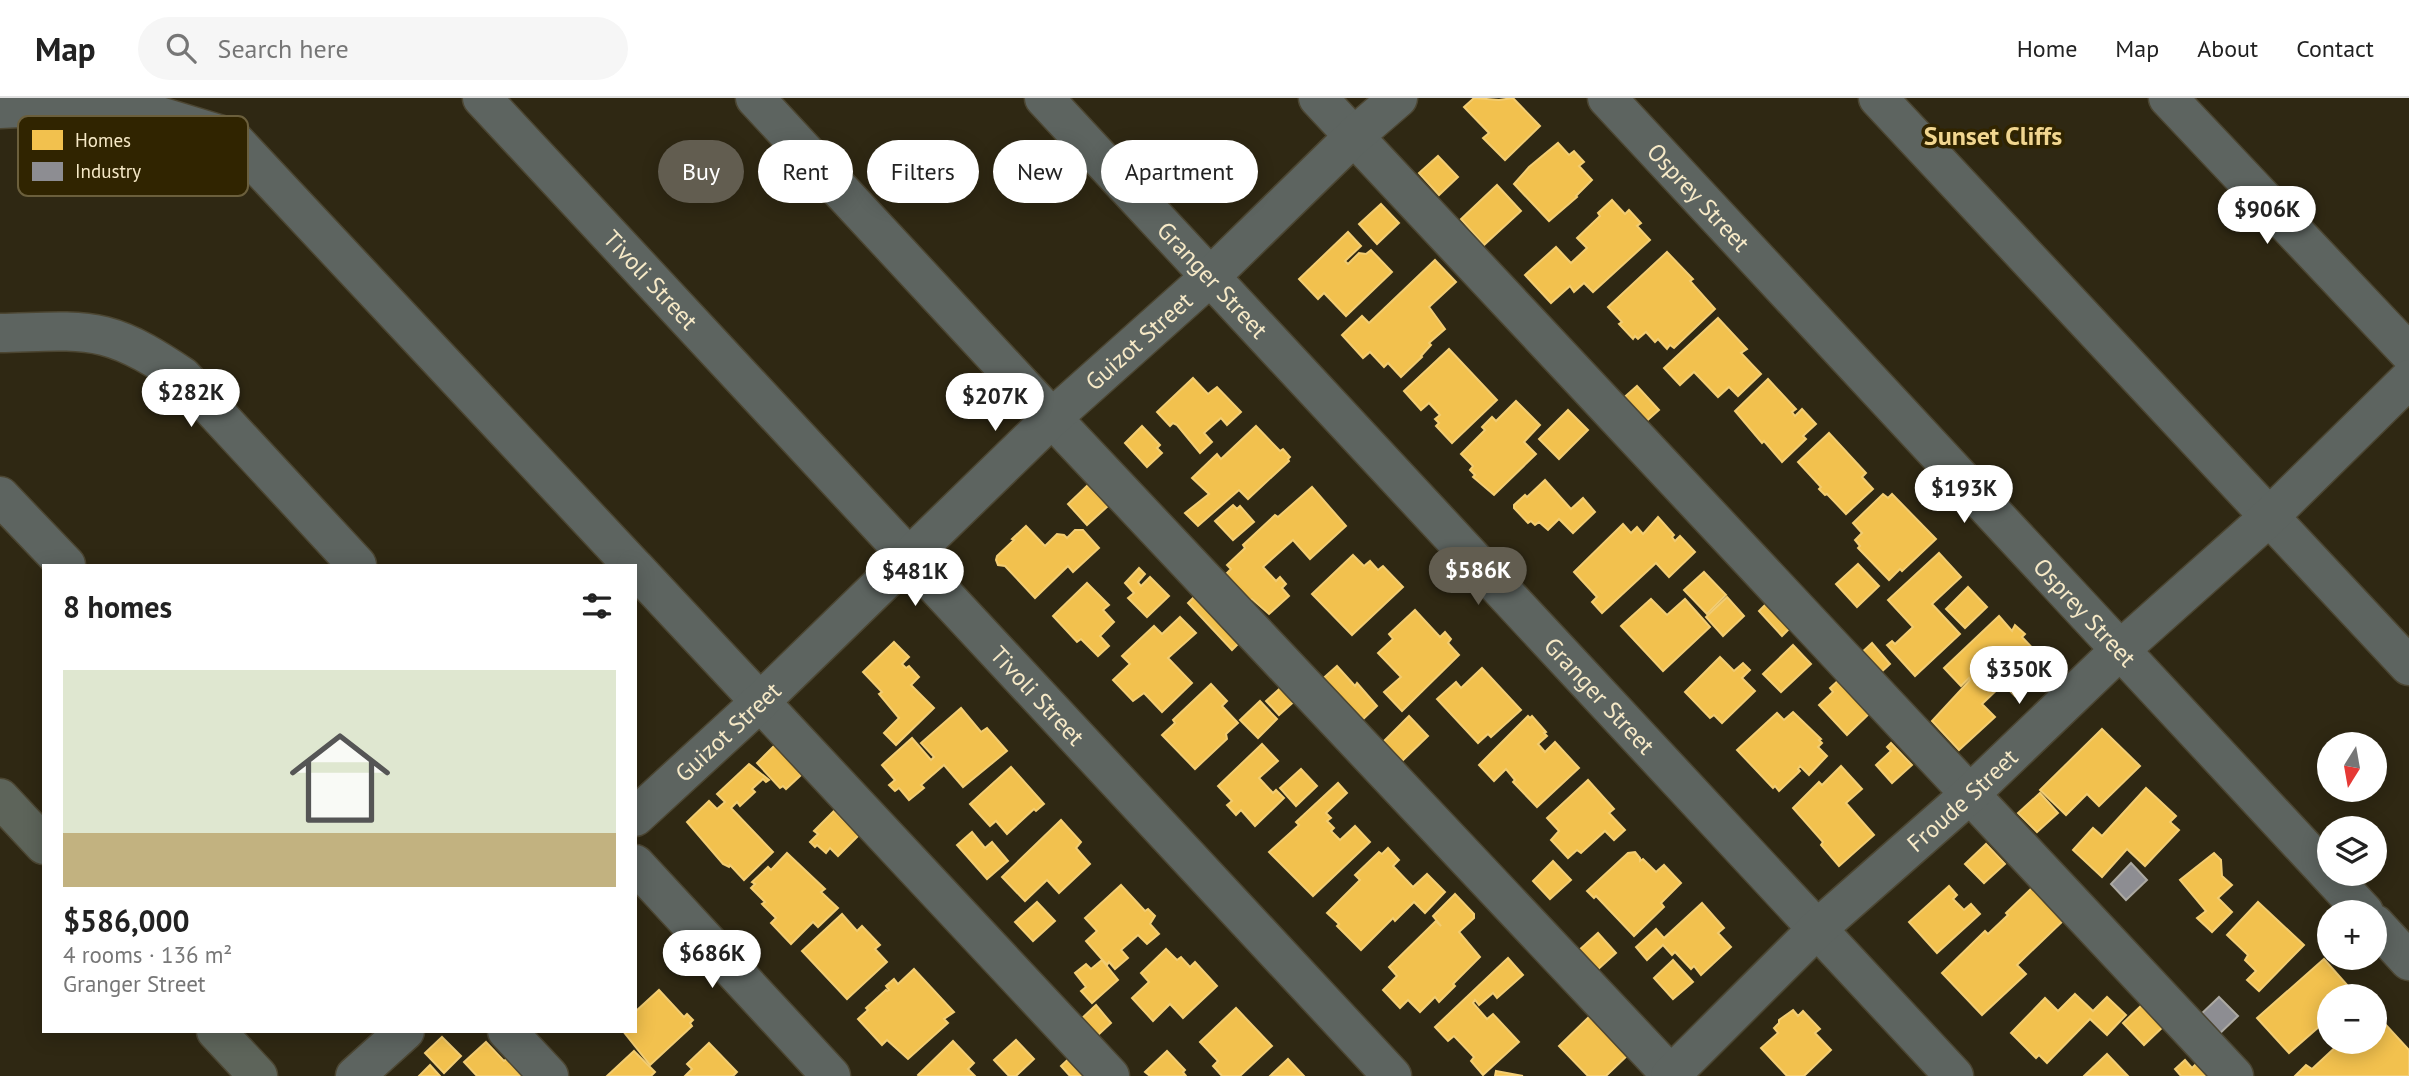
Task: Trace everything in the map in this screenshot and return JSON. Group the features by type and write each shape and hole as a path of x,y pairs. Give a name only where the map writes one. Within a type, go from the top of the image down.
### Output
{"main road":[{"path":"0,798 42,843"},
{"path":"218,1033 258,1076"}],"street":[{"name":"Tivoli Street","path":"482,98 1392,1076"},
{"path":"755,98 1671,1076"},
{"name":"Granger Street","path":"1044,98 1954,1076"},
{"path":"1318,98 2234,1076"},
{"name":"Guizot Street","path":"637,815 760,702 1052,418 1212,276 1354,136 1398,98"},
{"name":"Osprey Street","path":"1607,98 2353,900"},
{"path":"1878,98 2409,666"},
{"path":"2168,98 2409,353"},
{"path":"0,109 38,107 159,116"},
{"path":"248,155 631,564"},
{"path":"0,333 64,332 104,336 147,354 170,368 182,376 356,564"},
{"name":"Froude Street","path":"1671,1076 1817,929 1969,795 2120,649 2269,517 2409,379"},
{"path":"0,496 65,564"},
{"path":"637,570 1110,1076"},
{"path":"637,866 831,1076"},
{"path":"2387,937 2409,961"},
{"path":"355,1076 403,1033"},
{"path":"509,1033 549,1076"}],"building: Homes":[{"path":"1474,98 1513,98 1540,126 1505,160 1483,138 1489,133 1464,107"},
{"path":"1558,143 1569,155 1574,151 1584,162 1579,166 1592,180 1549,221 1514,184 1529,167"},
{"path":"1438,156 1458,177 1439,195 1419,173"},
{"path":"1497,185 1521,211 1484,245 1461,219"},
{"path":"1612,200 1625,214 1629,210 1641,223 1637,226 1650,240 1593,292 1584,283 1574,292 1570,286 1551,303 1525,275 1556,247 1571,263 1587,248 1577,238"},
{"path":"1381,204 1399,223 1377,244 1359,224"},
{"path":"1348,232 1361,246 1345,261 1348,264 1359,253 1366,254 1371,250 1392,272 1346,316 1324,293 1318,299 1299,279"},
{"path":"1667,252 1693,279 1690,281 1715,309 1674,348 1670,345 1667,349 1658,339 1655,342 1646,332 1638,339 1635,336 1633,339 1608,307"},
{"path":"1435,260 1456,282 1429,307 1445,329 1429,343 1431,345 1422,357 1401,377 1388,363 1384,367 1370,352 1363,358 1342,335 1362,316 1369,323"},
{"path":"1718,318 1747,349 1741,353 1761,374 1738,396 1729,387 1718,397 1694,372 1680,385 1664,368"},
{"path":"1449,349 1497,400 1452,443 1436,426 1439,423 1435,419 1440,415 1429,403 1421,410 1404,391"},
{"path":"1193,378 1208,394 1217,387 1241,412 1227,425 1221,418 1204,433 1212,442 1200,453 1177,425 1173,423 1170,426 1157,412"},
{"path":"1768,379 1796,409 1792,412 1795,416 1802,409 1816,424 1803,436 1806,439 1782,462 1735,411"},
{"path":"1637,386 1659,410 1642,425 1620,401"},
{"path":"1516,401 1540,425 1524,442 1536,454 1494,495 1473,477 1475,475 1470,470 1473,466 1461,454 1485,430 1482,427 1492,417 1496,421"},
{"path":"1568,410 1588,430 1559,459 1539,439"},
{"path":"1142,426 1160,445 1157,448 1162,453 1147,467 1125,443"},
{"path":"1256,426 1280,451 1283,449 1290,457 1289,461 1248,499 1239,490 1198,526 1185,513 1209,494 1192,478 1217,454 1221,459"},
{"path":"1829,433 1866,473 1862,477 1873,489 1846,514 1819,489 1821,487 1798,462"},
{"path":"1545,480 1571,509 1583,498 1595,512 1573,533 1559,519 1548,530 1539,522 1535,525 1531,521 1528,523 1514,508 1525,495 1527,497"},
{"path":"1088,485 1108,506 1087,525 1068,504"},
{"path":"1312,487 1346,526 1310,559 1293,540 1263,567 1276,581 1280,577 1286,584 1282,588 1289,596 1269,614 1252,599 1249,602 1223,577 1231,569 1227,565 1245,548 1243,545 1275,515 1278,517"},
{"path":"1883,494 1888,498 1892,494 1936,539 1889,580 1858,548 1860,546 1855,540 1862,533 1853,523"},
{"path":"1233,505 1237,509 1240,506 1254,522 1233,540 1215,521"},
{"path":"1658,517 1674,535 1672,537 1675,541 1680,536 1695,552 1669,577 1656,563 1602,613 1592,602 1597,597 1574,572 1623,524 1631,533 1637,527 1643,534"},
{"path":"1026,526 1045,546 1057,534 1067,538 1075,530 1083,530 1099,548 1073,572 1068,566 1035,598 1005,566 998,565 996,560"},
{"path":"1939,553 1961,577 1932,604 1960,634 1915,676 1887,645 1892,641 1895,644 1913,627 1888,600"},
{"path":"1353,555 1364,566 1370,561 1378,570 1383,566 1403,587 1352,635 1312,594"},
{"path":"1858,564 1879,586 1857,607 1836,584"},
{"path":"1139,568 1145,574 1138,582 1141,586 1150,577 1169,596 1147,617 1128,598 1134,593 1125,583"},
{"path":"1704,572 1726,595 1707,614 1684,590"},
{"path":"1087,583 1109,605 1103,610 1114,622 1100,636 1109,646 1098,656 1081,639 1077,642 1053,616"},
{"path":"1968,587 1987,607 1965,628 1946,609"},
{"path":"1199,592 1243,639 1232,650 1188,603"},
{"path":"1727,597 1744,616 1723,636 1706,617"},
{"path":"1772,598 1795,623 1782,636 1759,611"},
{"path":"1651,599 1667,615 1685,599 1710,627 1663,671 1621,626"},
{"path":"1415,610 1440,637 1445,632 1451,639 1448,643 1459,655 1402,711 1384,692 1401,677 1378,653 1393,639 1389,634"},
{"path":"1999,616 2012,631 2015,625 2025,634 2022,637 2037,653 2029,660 2038,670 2033,675 2035,677 2015,696 2003,684 1982,704 1995,717 1959,750 1932,721 1970,680 1969,678 1961,686 1944,668"},
{"path":"1180,617 1196,633 1168,658 1192,683 1162,712 1144,693 1133,701 1113,680 1130,664 1122,656 1154,626 1162,634"},
{"path":"894,642 909,657 902,664 906,668 909,666 919,677 911,685 934,708 896,745 884,733 899,718 879,694 882,692 863,672"},
{"path":"1872,643 1890,664 1877,676 1859,655"},
{"path":"1793,645 1811,664 1781,692 1763,674"},
{"path":"1720,657 1734,671 1743,663 1750,670 1742,678 1755,691 1722,723 1714,715 1710,718 1685,692"},
{"path":"1337,666 1355,686 1357,683 1377,706 1358,724 1319,682"},
{"path":"1482,668 1521,710 1491,737 1488,734 1478,743 1437,699 1456,682 1461,688"},
{"path":"1842,677 1873,710 1847,735 1819,705 1833,692 1830,688"},
{"path":"1211,684 1227,701 1222,706 1238,723 1226,734 1227,739 1195,769 1162,735 1175,723 1173,720"},
{"path":"1285,684 1298,698 1279,715 1266,701"},
{"path":"1260,701 1277,719 1258,738 1240,720"},
{"path":"961,708 981,732 987,728 1007,751 963,787 944,765 921,785 924,788 909,800 899,788 895,791 889,785 895,780 882,765 912,738 931,760 934,757 921,743"},
{"path":"1793,712 1821,739 1819,740 1822,743 1818,747 1827,756 1809,775 1800,766 1800,771 1779,791 1737,750 1777,713 1784,720"},
{"path":"1409,716 1428,736 1401,762 1382,743"},
{"path":"1528,716 1532,716 1546,732 1544,733 1547,736 1538,744 1545,752 1555,742 1579,768 1537,807 1513,782 1515,780 1506,769 1494,781 1479,765"},
{"path":"2102,729 2140,766 2099,806 2087,794 2066,815 2040,790"},
{"path":"1891,743 1912,765 1892,783 1876,765 1891,751 1887,747"},
{"path":"776,744 801,770 801,775 786,789 783,786 780,788 757,763"},
{"path":"1262,744 1278,761 1259,778 1273,793 1276,790 1284,798 1255,826 1241,810 1236,815 1227,805 1232,801 1218,786"},
{"path":"749,764 769,780 766,782 763,779 752,789 755,792 740,806 737,802 731,808 773,852 744,880 730,865 729,867 723,864 687,822 709,801 717,809 725,802 717,794"},
{"path":"1841,766 1862,789 1846,803 1874,835 1839,866 1821,845 1823,842 1793,808 1819,782 1822,785"},
{"path":"1011,767 1044,804 1036,811 1034,809 1007,834 996,821 990,826 970,804"},
{"path":"1301,769 1317,786 1296,806 1280,788"},
{"path":"1588,780 1614,809 1609,813 1625,830 1614,840 1605,831 1581,853 1577,850 1568,858 1551,840 1559,831 1547,818"},
{"path":"1338,783 1347,793 1326,813 1331,818 1327,821 1334,828 1331,831 1340,840 1355,826 1370,842 1313,896 1269,852 1299,825 1296,822"},
{"path":"2146,788 2176,816 2170,822 2179,830 2145,866 2127,849 2102,877 2073,850 2093,828 2102,836"},
{"path":"2040,793 2058,813 2037,832 2018,813"},
{"path":"834,811 859,835 838,856 830,848 826,853 810,842 818,834 814,831"},
{"path":"1061,820 1081,842 1076,848 1090,864 1059,893 1047,880 1025,901 1002,877"},
{"path":"972,832 985,848 992,842 1008,861 987,879 957,845"},
{"path":"1986,844 2005,864 1984,883 1965,864"},
{"path":"1388,848 1399,860 1393,866 1413,887 1427,874 1445,892 1425,913 1414,902 1395,921 1393,918 1361,950 1327,913 1360,880 1355,875 1379,852 1382,854"},
{"path":"1635,852 1640,861 1643,859 1656,872 1664,865 1681,883 1661,903 1664,907 1634,936 1596,896 1594,898 1587,891 1628,853"},
{"path":"787,853 825,889 821,892 838,908 818,927 813,922 791,944 771,923 776,918 751,888 755,884 752,882 768,867 771,870"},
{"path":"2214,853 2221,860 2222,876 2232,885 2218,898 2232,912 2212,932 2197,918 2206,911 2180,880"},
{"path":"1553,861 1571,880 1550,899 1533,881"},
{"path":"1121,885 1145,911 1148,909 1155,916 1150,924 1159,934 1147,944 1138,935 1121,950 1128,958 1115,969 1109,962 1107,965 1086,941 1097,931 1085,918"},
{"path":"2035,885 2066,918 2017,965 2026,974 1982,1015 1942,973 1985,931 1988,934"},
{"path":"1949,886 1957,895 1953,899 1964,910 1971,904 1980,914 1937,953 1909,922"},
{"path":"1455,894 1474,914 1474,918 1459,932 1480,957 1439,1002 1435,997 1420,1012 1408,1000 1400,1008 1383,990 1397,976 1389,967 1436,921 1441,926 1433,916"},
{"path":"1037,902 1055,921 1033,941 1015,922"},
{"path":"2258,902 2304,945 2259,991 2247,980 2256,971 2245,960 2248,955 2227,935"},
{"path":"1702,903 1724,928 1718,933 1731,947 1701,975 1694,966 1691,969 1675,952 1672,955 1663,945 1647,960 1636,947 1656,929 1664,938"},
{"path":"842,914 857,931 862,926 880,945 875,949 887,962 847,999 802,951"},
{"path":"1598,933 1616,953 1596,971 1578,951"},
{"path":"1166,949 1177,960 1181,957 1190,967 1195,962 1217,986 1183,1018 1170,1004 1153,1021 1132,998 1149,982 1141,973"},
{"path":"1508,958 1523,975 1497,998 1493,993 1479,1005 1475,1000 1473,1003 1487,1019 1493,1014 1519,1042 1483,1075 1471,1061 1474,1057 1454,1036 1448,1041 1435,1027"},
{"path":"1102,960 1118,980 1092,1003 1081,991 1086,987 1075,973 1086,964 1091,969"},
{"path":"1673,960 1693,982 1673,999 1654,978"},
{"path":"2317,965 2317,970 2334,970 2346,984 2317,984 2317,1028 2289,1053 2257,1018"},
{"path":"914,969 954,1012 944,1019 948,1023 908,1059 887,1040 882,1045 858,1019 868,1010 866,1008 889,990 886,986 894,979 898,984"},
{"path":"659,990 684,1017 687,1014 693,1020 690,1023 692,1026 650,1065 625,1033 637,1033 637,1010"},
{"path":"2075,994 2093,1011 2107,997 2126,1015 2107,1035 2090,1019 2047,1063 2039,1055 2036,1058 2011,1033 2045,998 2058,1011"},
{"path":"2145,1002 2166,1024 2144,1045 2123,1023"},
{"path":"1096,1005 1111,1023 1097,1036 1079,1021"},
{"path":"1236,1008 1272,1046 1240,1076 1222,1076 1213,1066 1218,1061 1200,1042"},
{"path":"1793,1010 1798,1016 1803,1011 1820,1029 1815,1033 1831,1050 1804,1076 1787,1076 1761,1048 1778,1033 1774,1028 1779,1020"},
{"path":"1594,1012 1631,1052 1606,1076 1588,1076 1559,1046"},
{"path":"2387,1026 2409,1050 2409,1076 2295,1076 2306,1065 2312,1069 2328,1054 2387,1054"},
{"path":"442,1037 461,1056 444,1073 425,1053"},
{"path":"1016,1040 1034,1059 1016,1076 1009,1076 994,1060"},
{"path":"953,1041 974,1063 968,1069 975,1076 918,1075"},
{"path":"486,1042 504,1061 509,1057 527,1070 520,1076 477,1076 464,1062"},
{"path":"709,1043 737,1072 733,1076 685,1076 692,1069 687,1064"},
{"path":"634,1051 655,1072 651,1076 607,1076"},
{"path":"1167,1051 1185,1070 1183,1072 1186,1076 1150,1076 1145,1072"},
{"path":"1075,1053 1095,1076 1070,1076 1061,1066"},
{"path":"2107,1054 2128,1076 2084,1076"},
{"path":"1288,1059 1304,1076 1270,1076"},
{"path":"2185,1060 2192,1068 2199,1061 2213,1076 2181,1076 2175,1069"},
{"path":"430,1065 440,1076 419,1076"},
{"path":"1496,1071 1523,1076 1495,1076"}],"building: Industry":[{"path":"2131,863 2147,880 2126,900 2111,884"},
{"path":"2219,997 2238,1016 2216,1037 2197,1018"}],"district":[{"name":"Sunset Cliffs","path":"1993,135"}]}
